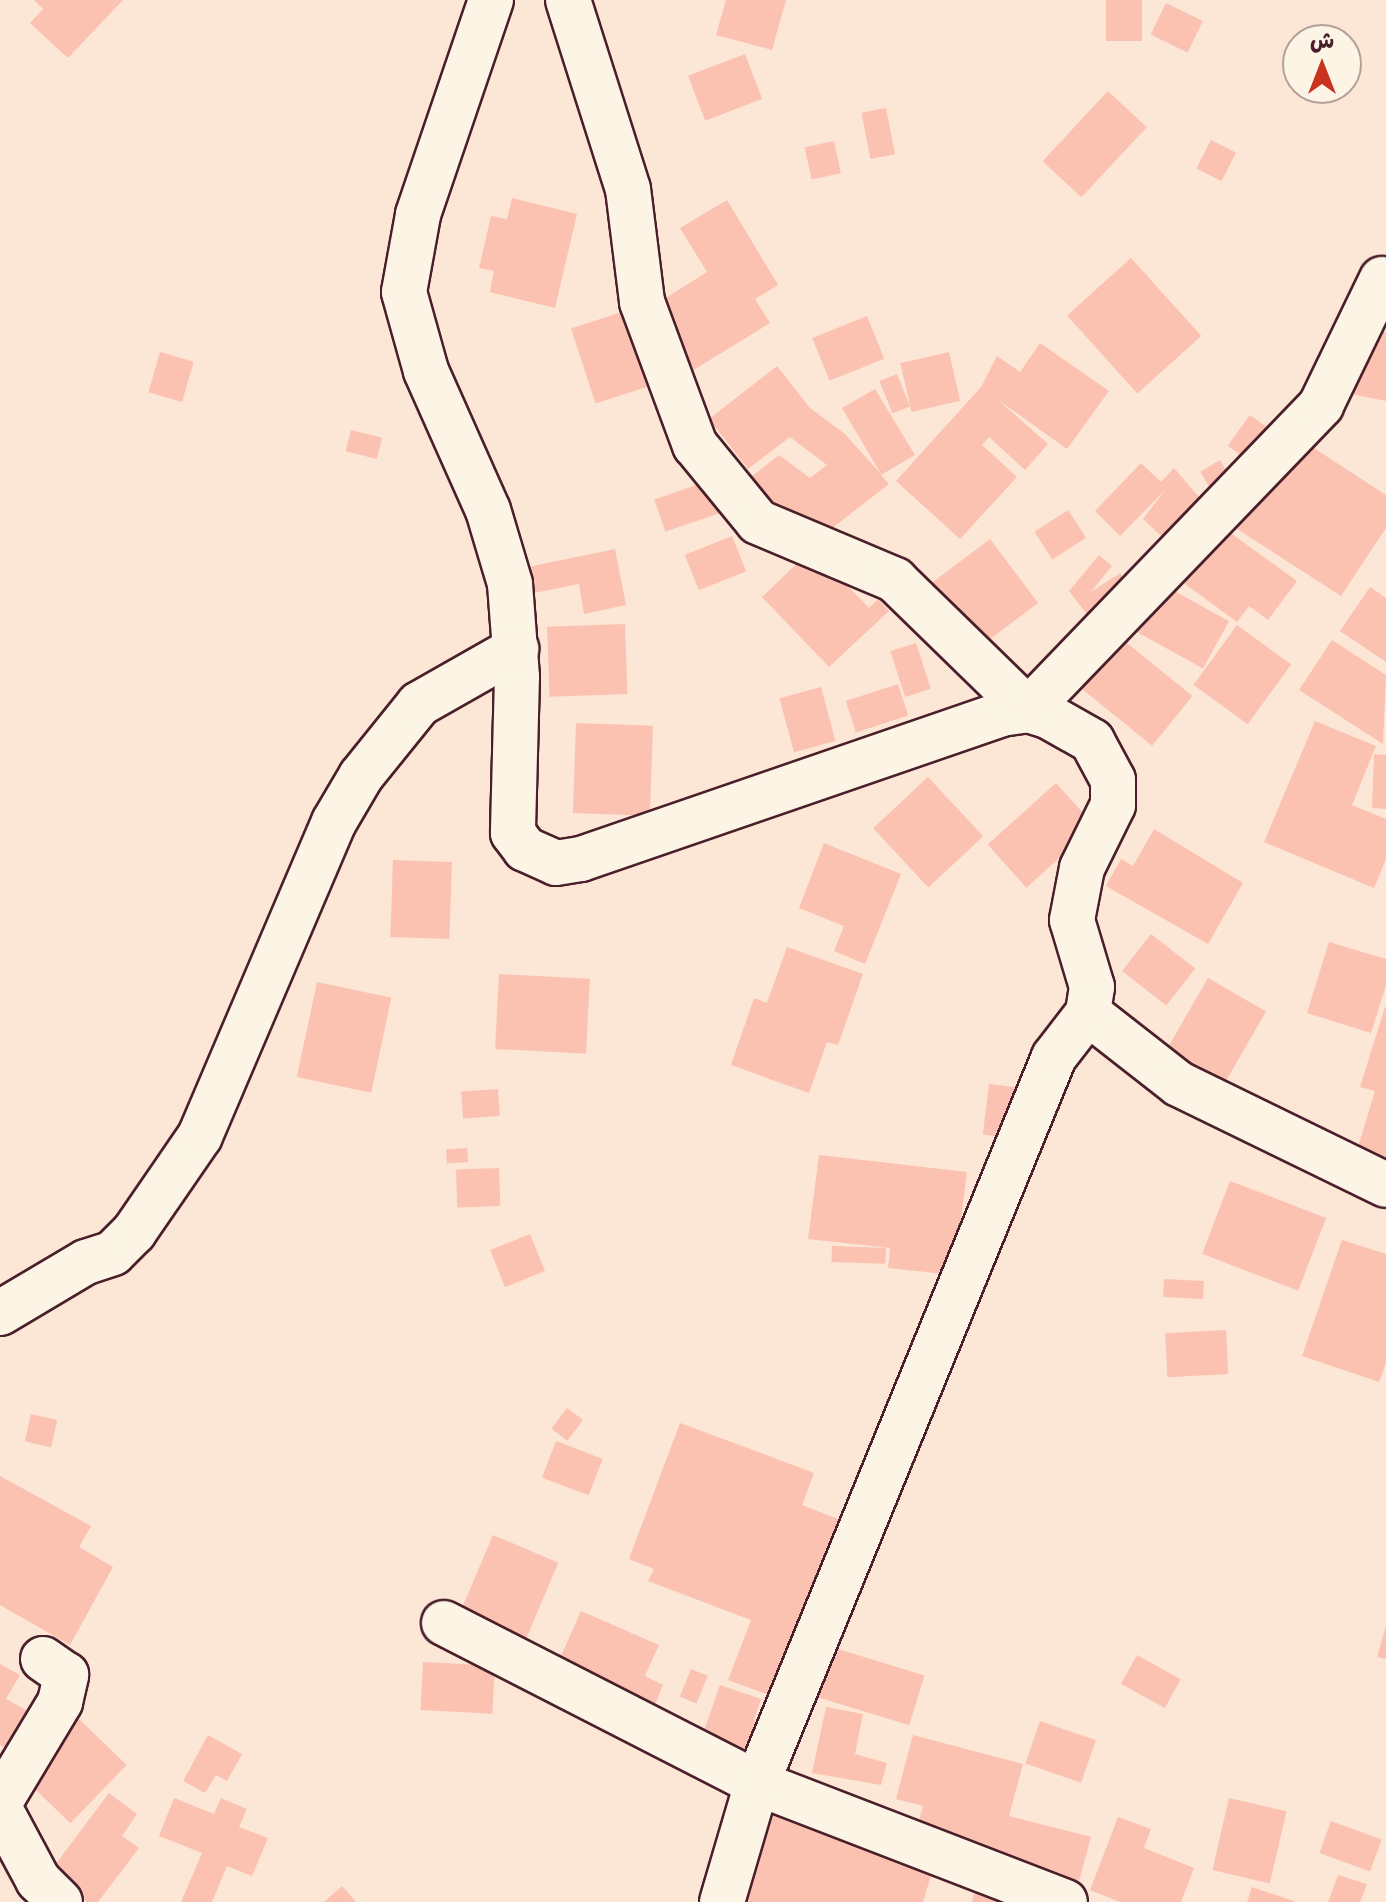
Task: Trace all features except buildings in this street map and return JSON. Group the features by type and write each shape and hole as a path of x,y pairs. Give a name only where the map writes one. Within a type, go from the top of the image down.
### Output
{"street":[{"path":"491,0 418,215 404,292 426,371 488,510 510,584 516,649 513,833 525,849 556,863 1028,710 1321,405 1382,279"},
{"path":"568,0 628,189 642,302 695,445 758,522 895,580 1028,710 1072,725 1092,741 1113,780 1113,805 1082,868 1072,920 1092,987 1088,1013 1054,1057 757,1783 722,1902"},
{"path":"0,1313 86,1262 113,1253 134,1232 200,1136 334,822 361,776 419,704 516,649"},
{"path":"1088,1013 1179,1084 1386,1185"},
{"path":"444,1623 757,1783 1065,1902"},
{"path":"0,1802 60,1702 66,1675 43,1659"},
{"path":"0,1809 38,1880 60,1902"}]}
